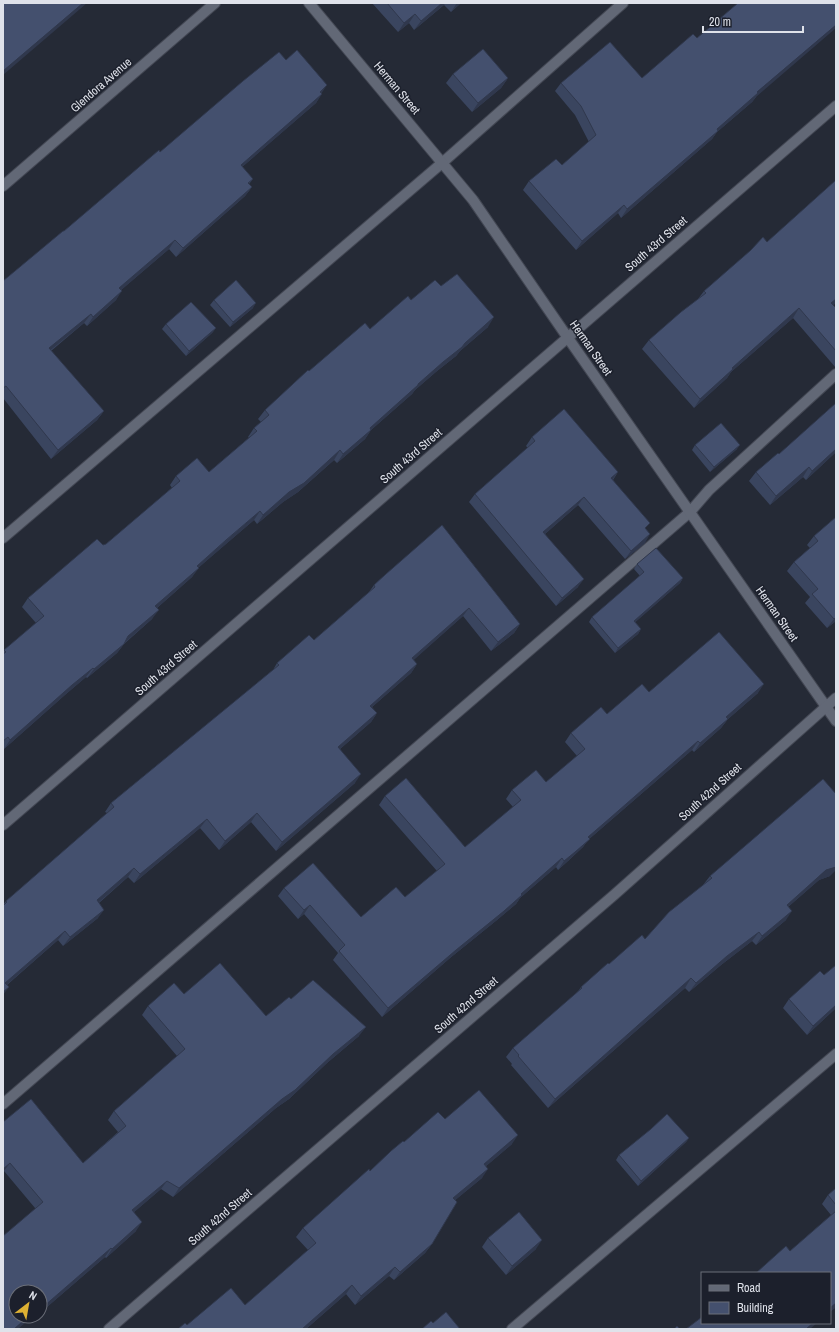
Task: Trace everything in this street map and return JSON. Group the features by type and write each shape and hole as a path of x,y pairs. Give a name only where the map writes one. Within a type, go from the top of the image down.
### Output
{"street":[{"name":"Glendora Avenue","path":"3,186 215,3"},
{"name":"Herman Street","path":"309,3 473,200 836,721"},
{"path":"3,538 442,163 623,3"},
{"name":"South 43rd Street","path":"3,825 836,106"},
{"path":"3,1104 690,512 709,490 836,374"},
{"name":"South 42nd Street","path":"110,1329 614,895 836,698"},
{"path":"512,1329 836,1054"}],"building":[{"path":"3,3 83,3 3,71"},
{"path":"387,3 442,3 421,21 415,14 404,23"},
{"path":"738,3 836,3 836,25 757,92 758,93 717,129 718,131 627,209 624,205 582,241 529,181 556,159 562,165 596,135 581,106 561,83 610,42 642,78 693,34 697,38"},
{"path":"483,49 508,78 478,103 453,74"},
{"path":"297,50 327,85 320,92 322,94 241,165 253,179 248,183 252,187 183,248 175,240 119,288 122,291 93,317 91,314 49,348 104,411 58,450 6,386 3,388 3,281 159,150 160,152 279,52 286,60"},
{"path":"836,180 836,299 831,303 836,308 836,351 799,308 700,399 649,340 681,312 706,293 704,291 751,250 763,237 767,242"},
{"path":"457,274 494,317 462,347 418,384 370,428 371,430 343,454 340,450 304,483 289,492 263,515 260,511 226,540 197,566 199,568 155,606 159,610 128,636 124,644 72,685 10,740 8,737 3,741 3,654 6,652 4,650 44,616 28,598 97,539 103,545 106,544 180,481 176,476 197,458 209,472 257,431 254,428 269,415 265,410 308,370 309,371 365,323 370,329 408,296 411,300 435,280 441,286"},
{"path":"236,280 256,303 233,322 214,300"},
{"path":"191,302 216,328 189,351 166,324"},
{"path":"836,403 836,449 812,471 809,467 776,496 756,472 778,453 779,454"},
{"path":"564,409 618,472 611,478 650,523 645,528 650,534 631,551 584,497 543,532 584,579 562,598 475,494 535,441 532,437"},
{"path":"721,423 740,445 714,467 695,445"},
{"path":"836,517 836,617 834,619 812,594 818,589 794,562 818,541 814,536"},
{"path":"442,525 520,624 498,642 469,608 412,658 417,664 370,706 377,713 338,747 361,774 282,842 257,813 225,841 207,819 140,874 134,868 97,900 104,910 70,937 65,931 5,983 9,987 3,992 3,906 7,902 6,901 114,807 111,803 279,665 277,663 309,635 314,640 375,587 374,585"},
{"path":"656,548 683,578 634,621 641,629 618,648 592,617 644,572 637,564"},
{"path":"719,632 764,684 726,717 728,719 700,743 698,741 588,837 590,839 575,852 564,861 562,858 504,911 388,1008 339,951 345,945 310,905 304,910 284,888 313,863 361,917 396,887 405,897 445,864 385,796 406,778 465,847 521,800 512,790 536,770 546,782 585,749 571,733 601,707 607,714 642,684 649,692"},
{"path":"823,779 836,794 836,867 826,870 787,905 792,911 762,936 759,932 727,956 696,983 691,978 555,1099 518,1056 519,1055 513,1048 582,988 581,987 608,963 609,964 642,935 645,939 669,912 712,878 710,876"},
{"path":"220,963 266,1016 289,997 291,999 313,980 366,1027 333,1054 295,1090 282,1099 179,1188 167,1181 132,1210 142,1222 48,1303 48,1284 8,1284 8,1324 20,1324 14,1329 3,1329 3,1236 43,1202 10,1163 3,1169 3,1122 31,1099 83,1163 126,1126 114,1111 185,1049 148,1006 174,983 184,994"},
{"path":"836,965 836,1005 813,1026 789,999 820,971 824,975"},
{"path":"479,1090 518,1135 484,1164 488,1169 453,1198 457,1202 432,1244 400,1272 395,1267 361,1296 352,1285 302,1329 178,1329 185,1323 187,1325 231,1288 245,1305 316,1243 303,1228 369,1169 370,1171 391,1151 403,1141 404,1142 438,1112 445,1119"},
{"path":"667,1114 689,1138 641,1181 619,1155"},
{"path":"836,1188 836,1205 828,1195"},
{"path":"836,1211 836,1303 831,1307 831,1272 757,1272 786,1246 790,1251"},
{"path":"519,1212 542,1240 512,1266 488,1238"},
{"path":"446,1312 460,1329 422,1329 431,1321 433,1323"},
{"path":"701,1318 701,1324 812,1324 806,1329 686,1329"}]}
